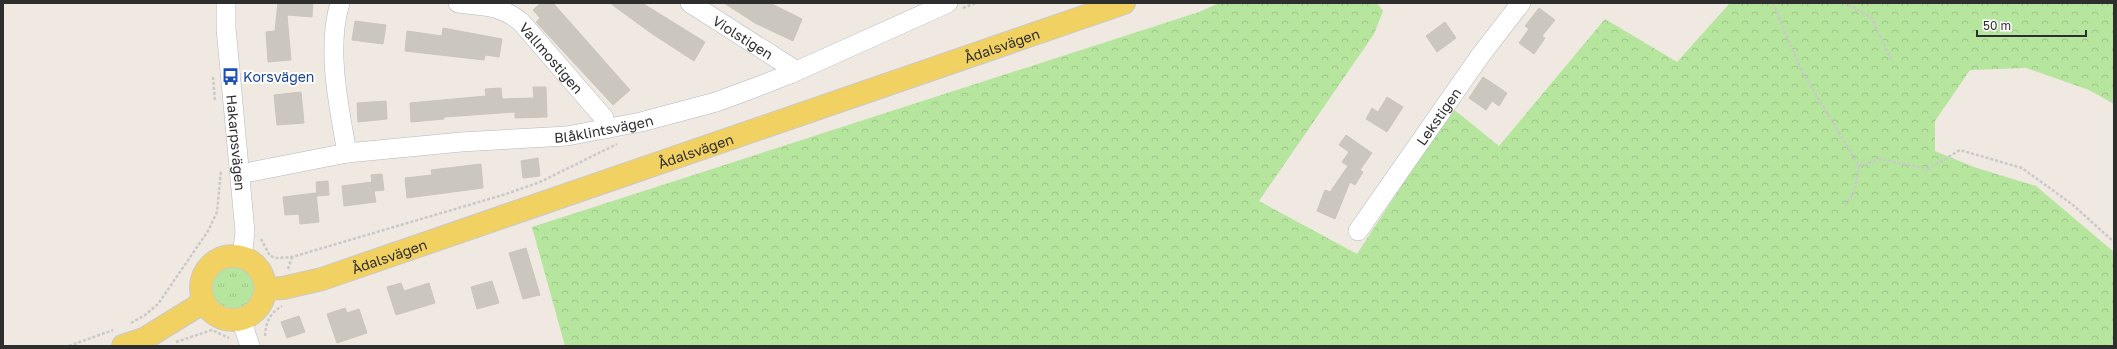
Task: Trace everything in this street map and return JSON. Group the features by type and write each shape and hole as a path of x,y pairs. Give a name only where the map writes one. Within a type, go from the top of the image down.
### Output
{"main road":[{"name":"Ådalsvägen","path":"265,288 283,288 322,279 1124,3"},
{"path":"224,257 242,257 252,262 259,269 264,278 265,288 264,299 259,308 251,315 241,319 232,320 219,318 209,309 204,302 201,284 209,267 224,257"},
{"path":"121,337 144,338 204,302"}],"street":[{"name":"Hakarpsvägen","path":"226,3 226,28 244,232 242,257"},
{"path":"340,3 337,15 334,71 347,152"},
{"name":"Vallmostigen","path":"458,3 500,8 511,13 521,22 604,118 605,129"},
{"name":"Violstigen","path":"690,3 792,68 790,74"},
{"name":"Blåklintsvägen","path":"240,174 347,152 461,142 567,136 605,129 716,102 790,74 948,3"},
{"name":"Lekstigen","path":"1358,231 1480,56 1521,3"},
{"path":"241,319 250,346"}],"path":[{"path":"1773,3 1800,70 1859,166 1854,194 1845,205"},
{"path":"1844,3 1871,17 1892,61"},
{"path":"1859,166 1880,159 1928,169 1960,150 2022,168 2073,205 2114,242"},
{"path":"126,325 145,315 158,304 208,231 217,212 221,168"},
{"path":"170,344 212,330 231,340"},
{"path":"69,346 121,337"}],"green space":[{"path":"1219,3 1377,3 1383,11 1374,34 1259,201 1357,254 1452,108 1499,146 1605,19 1677,62 1730,3 2114,3 2114,104 2089,90 2026,68 1970,70 1935,121 1935,151 1974,167 2036,186 2114,252 2114,346 565,346 532,227 1199,12"},
{"path":"233,266 245,270 251,276 255,288 251,300 245,306 233,310 221,306 215,300 211,288 215,276 221,270"}],"building":[{"path":"278,3 313,3 312,17 287,15 291,60 268,62 266,32 275,31"},
{"path":"541,3 553,3 630,90 613,105 536,22 540,18 533,10"},
{"path":"610,3 642,3 705,42 694,61 651,33"},
{"path":"724,3 770,3 802,19 793,41 755,23"},
{"path":"1539,8 1555,20 1542,36 1545,38 1534,54 1519,43 1529,29 1525,26"},
{"path":"355,21 386,25 383,44 352,40"},
{"path":"1445,22 1456,38 1437,52 1426,36"},
{"path":"443,28 502,39 499,57 485,55 484,60 405,51 407,31 442,36"},
{"path":"1483,77 1507,93 1499,106 1492,101 1486,110 1469,98"},
{"path":"533,87 546,87 547,117 515,118 515,112 444,117 444,119 411,122 410,103 486,96 485,89 501,88 502,99 534,98"},
{"path":"301,92 304,123 277,125 274,95"},
{"path":"1387,97 1403,107 1387,132 1366,119 1372,108 1378,112"},
{"path":"386,101 387,119 358,122 357,103"},
{"path":"1346,135 1372,153 1360,170 1363,172 1355,185 1350,182 1335,219 1317,211 1325,190 1330,192 1348,166 1342,162 1349,152 1339,145"},
{"path":"538,158 540,176 523,178 521,161"},
{"path":"481,164 483,188 407,198 405,178 432,175 431,170"},
{"path":"382,174 384,190 374,191 376,202 344,206 342,186 372,182 371,175"},
{"path":"328,181 329,195 317,196 316,182"},
{"path":"316,193 319,222 300,224 299,214 285,215 283,197"},
{"path":"526,248 540,295 523,299 509,253"},
{"path":"492,281 499,303 477,309 471,287"},
{"path":"401,283 404,291 429,283 435,303 396,315 387,287"},
{"path":"345,308 347,313 359,309 367,333 337,343 327,314"},
{"path":"299,316 305,332 287,338 281,322"}],"place":[{"name":"Korsvägen","path":"230,76"}]}
